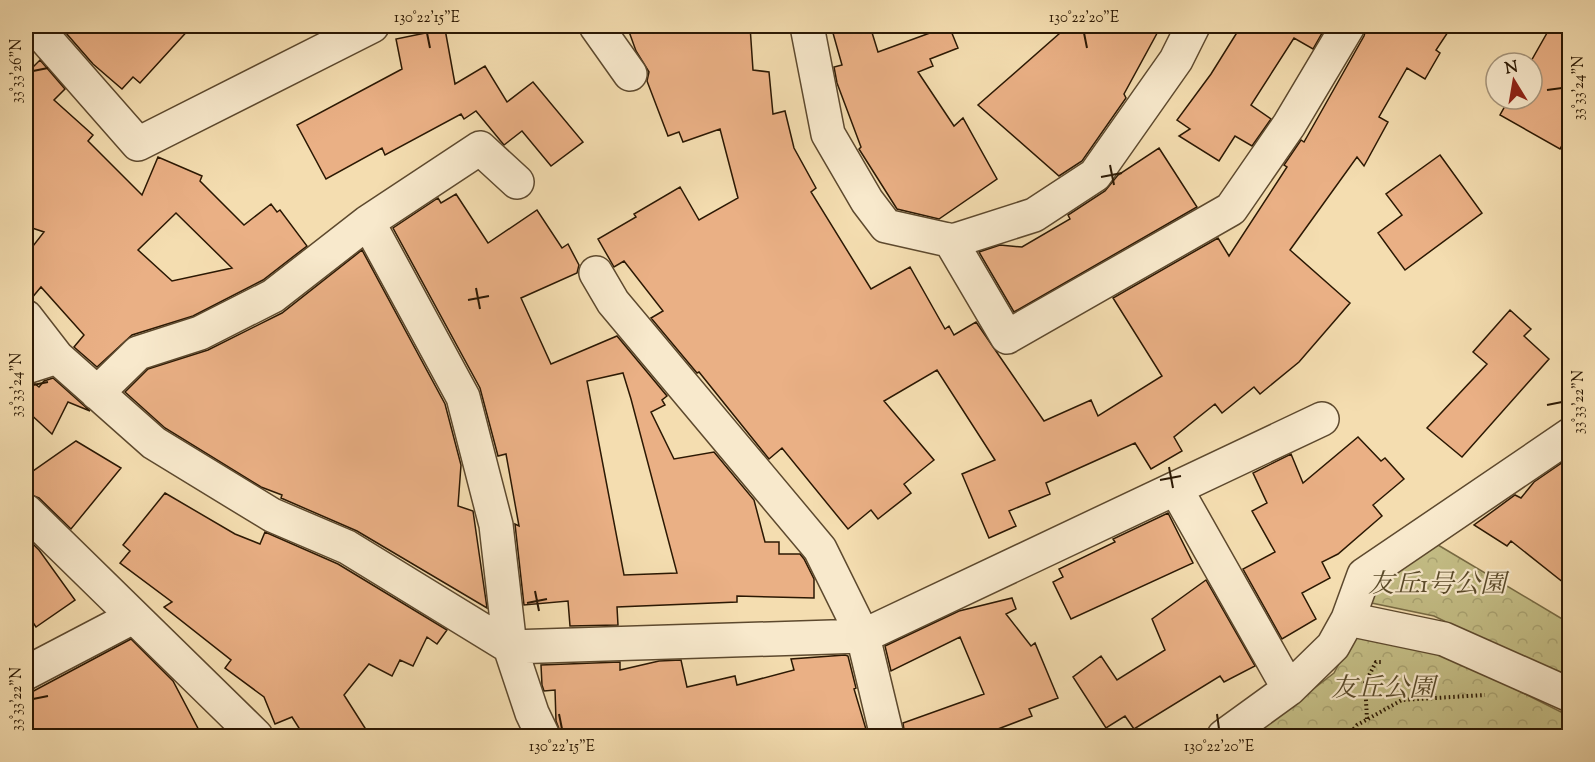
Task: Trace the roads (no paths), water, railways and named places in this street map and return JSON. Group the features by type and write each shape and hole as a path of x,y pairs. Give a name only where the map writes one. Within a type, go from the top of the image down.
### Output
{"street":[{"path":"37,29 138,144 374,26"},
{"path":"596,26 630,74"},
{"path":"807,26 828,134 867,201 886,226 953,241 1034,215 1095,175 1176,60 1193,26"},
{"path":"950,240 1007,337 1231,210 1289,125 1348,26"},
{"path":"98,393 138,353 200,333 273,296 368,222 480,148 517,182"},
{"path":"368,222 463,397 496,525 510,647 532,713 543,736"},
{"path":"596,273 613,302 820,549 863,636 887,736"},
{"path":"26,317 57,357 154,443 272,515 348,547 510,647 863,636 1323,419"},
{"path":"26,366 57,357"},
{"path":"1224,736 1289,689 1333,646 1348,619 1364,575 1569,435"},
{"path":"1176,489 1289,689"},
{"path":"26,512 256,736"},
{"path":"26,673 133,617"},
{"path":"1348,619 1444,639 1511,671 1536,679 1569,695"}],"park label":[{"name":"友丘1号公園","path":"1437,583"},
{"name":"友丘公園","path":"1383,687"}]}
